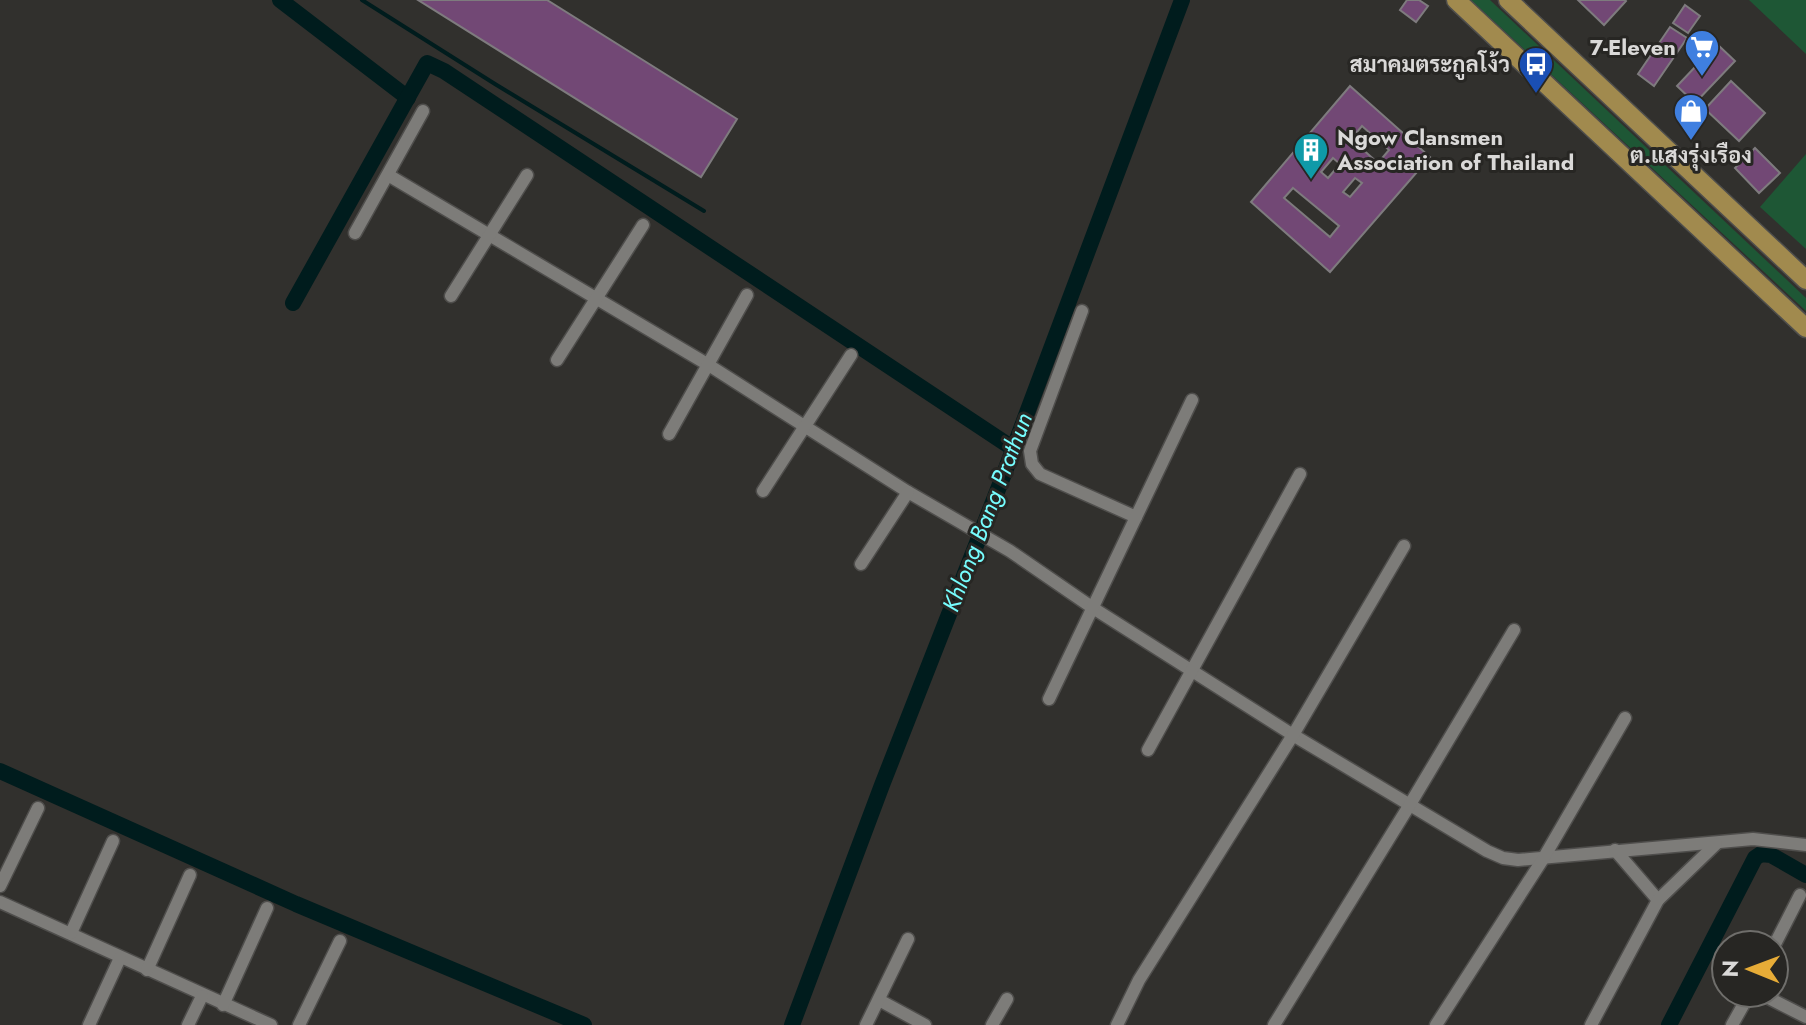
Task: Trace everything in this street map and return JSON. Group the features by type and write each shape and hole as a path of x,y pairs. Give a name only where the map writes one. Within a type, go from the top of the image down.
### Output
{"main road":[{"path":"1456,0 1806,328"},
{"path":"1508,0 1806,280"}],"street":[{"path":"355,233 423,111"},
{"path":"388,175 707,364 908,492 1010,551 1093,608 1293,735 1409,806 1503,858 1543,859 1753,839 1806,845"},
{"path":"451,296 527,175"},
{"path":"557,360 643,225"},
{"path":"669,434 747,295"},
{"path":"1082,311 1030,451 1032,464 1040,474 1136,517"},
{"path":"763,491 851,355"},
{"path":"1049,699 1192,400"},
{"path":"1148,750 1300,474"},
{"path":"861,564 908,492"},
{"path":"1117,1025 1139,980 1293,735 1404,546"},
{"path":"1274,1025 1514,630"},
{"path":"1436,1025 1543,859 1625,718"},
{"path":"0,886 38,808"},
{"path":"71,933 113,841"},
{"path":"1591,1025 1658,900 1716,844"},
{"path":"1615,850 1658,900"},
{"path":"147,970 190,875"},
{"path":"1783,929 1800,895"},
{"path":"0,902 271,1025"},
{"path":"223,1005 267,908"},
{"path":"866,1025 908,939"},
{"path":"299,1025 340,941"},
{"path":"89,1025 120,958"},
{"path":"188,1025 202,996"},
{"path":"992,1025 1007,999"},
{"path":"879,1000 925,1025"}],"green space":[{"path":"1471,0 1490,0 1806,298 1806,311"},
{"path":"1749,0 1806,0 1806,54"},
{"path":"1806,154 1806,249 1760,207"}],"building":[{"path":"418,0 547,0 737,119 701,177"},
{"path":"1407,0 1419,0 1428,6 1416,22 1400,10"},
{"path":"1578,0 1625,0 1626,1 1604,25"},
{"path":"1685,5 1700,16 1688,33 1673,23"},
{"path":"1670,27 1687,38 1654,86 1638,74"},
{"path":"1717,44 1735,61 1695,103 1677,86"},
{"path":"1731,81 1765,113 1739,141 1705,109"},
{"name":"Ngow Clansmen Association of Thailand","path":"1350,86 1430,157 1330,272 1251,202","holes":["1362,126 1389,150 1378,163 1351,139","1333,158 1340,164 1328,178 1321,172","1355,178 1362,183 1350,197 1343,192","1293,188 1339,226 1330,237 1284,198"]},
{"path":"1755,148 1780,173 1759,193 1735,168"}],"waterway":[{"path":"280,0 408,98"},
{"path":"362,0 704,211"},
{"name":"Khlong Bang Prathun","path":"792,1025 1182,0"},
{"path":"293,303 427,63 444,71 1014,449"},
{"path":"0,771 296,904 584,1025"},
{"path":"1669,1025 1755,858 1761,854 1771,855 1806,875"}],"place":[{"name":"7-Eleven","path":"1702,78"},
{"name":"สมาคมตระกูลโง้ว","path":"1536,95"},
{"name":"ต.แสงรุ่งเรือง","path":"1691,142"},
{"name":"Ngow Clansmen Association of Thailand","path":"1311,181"}]}
